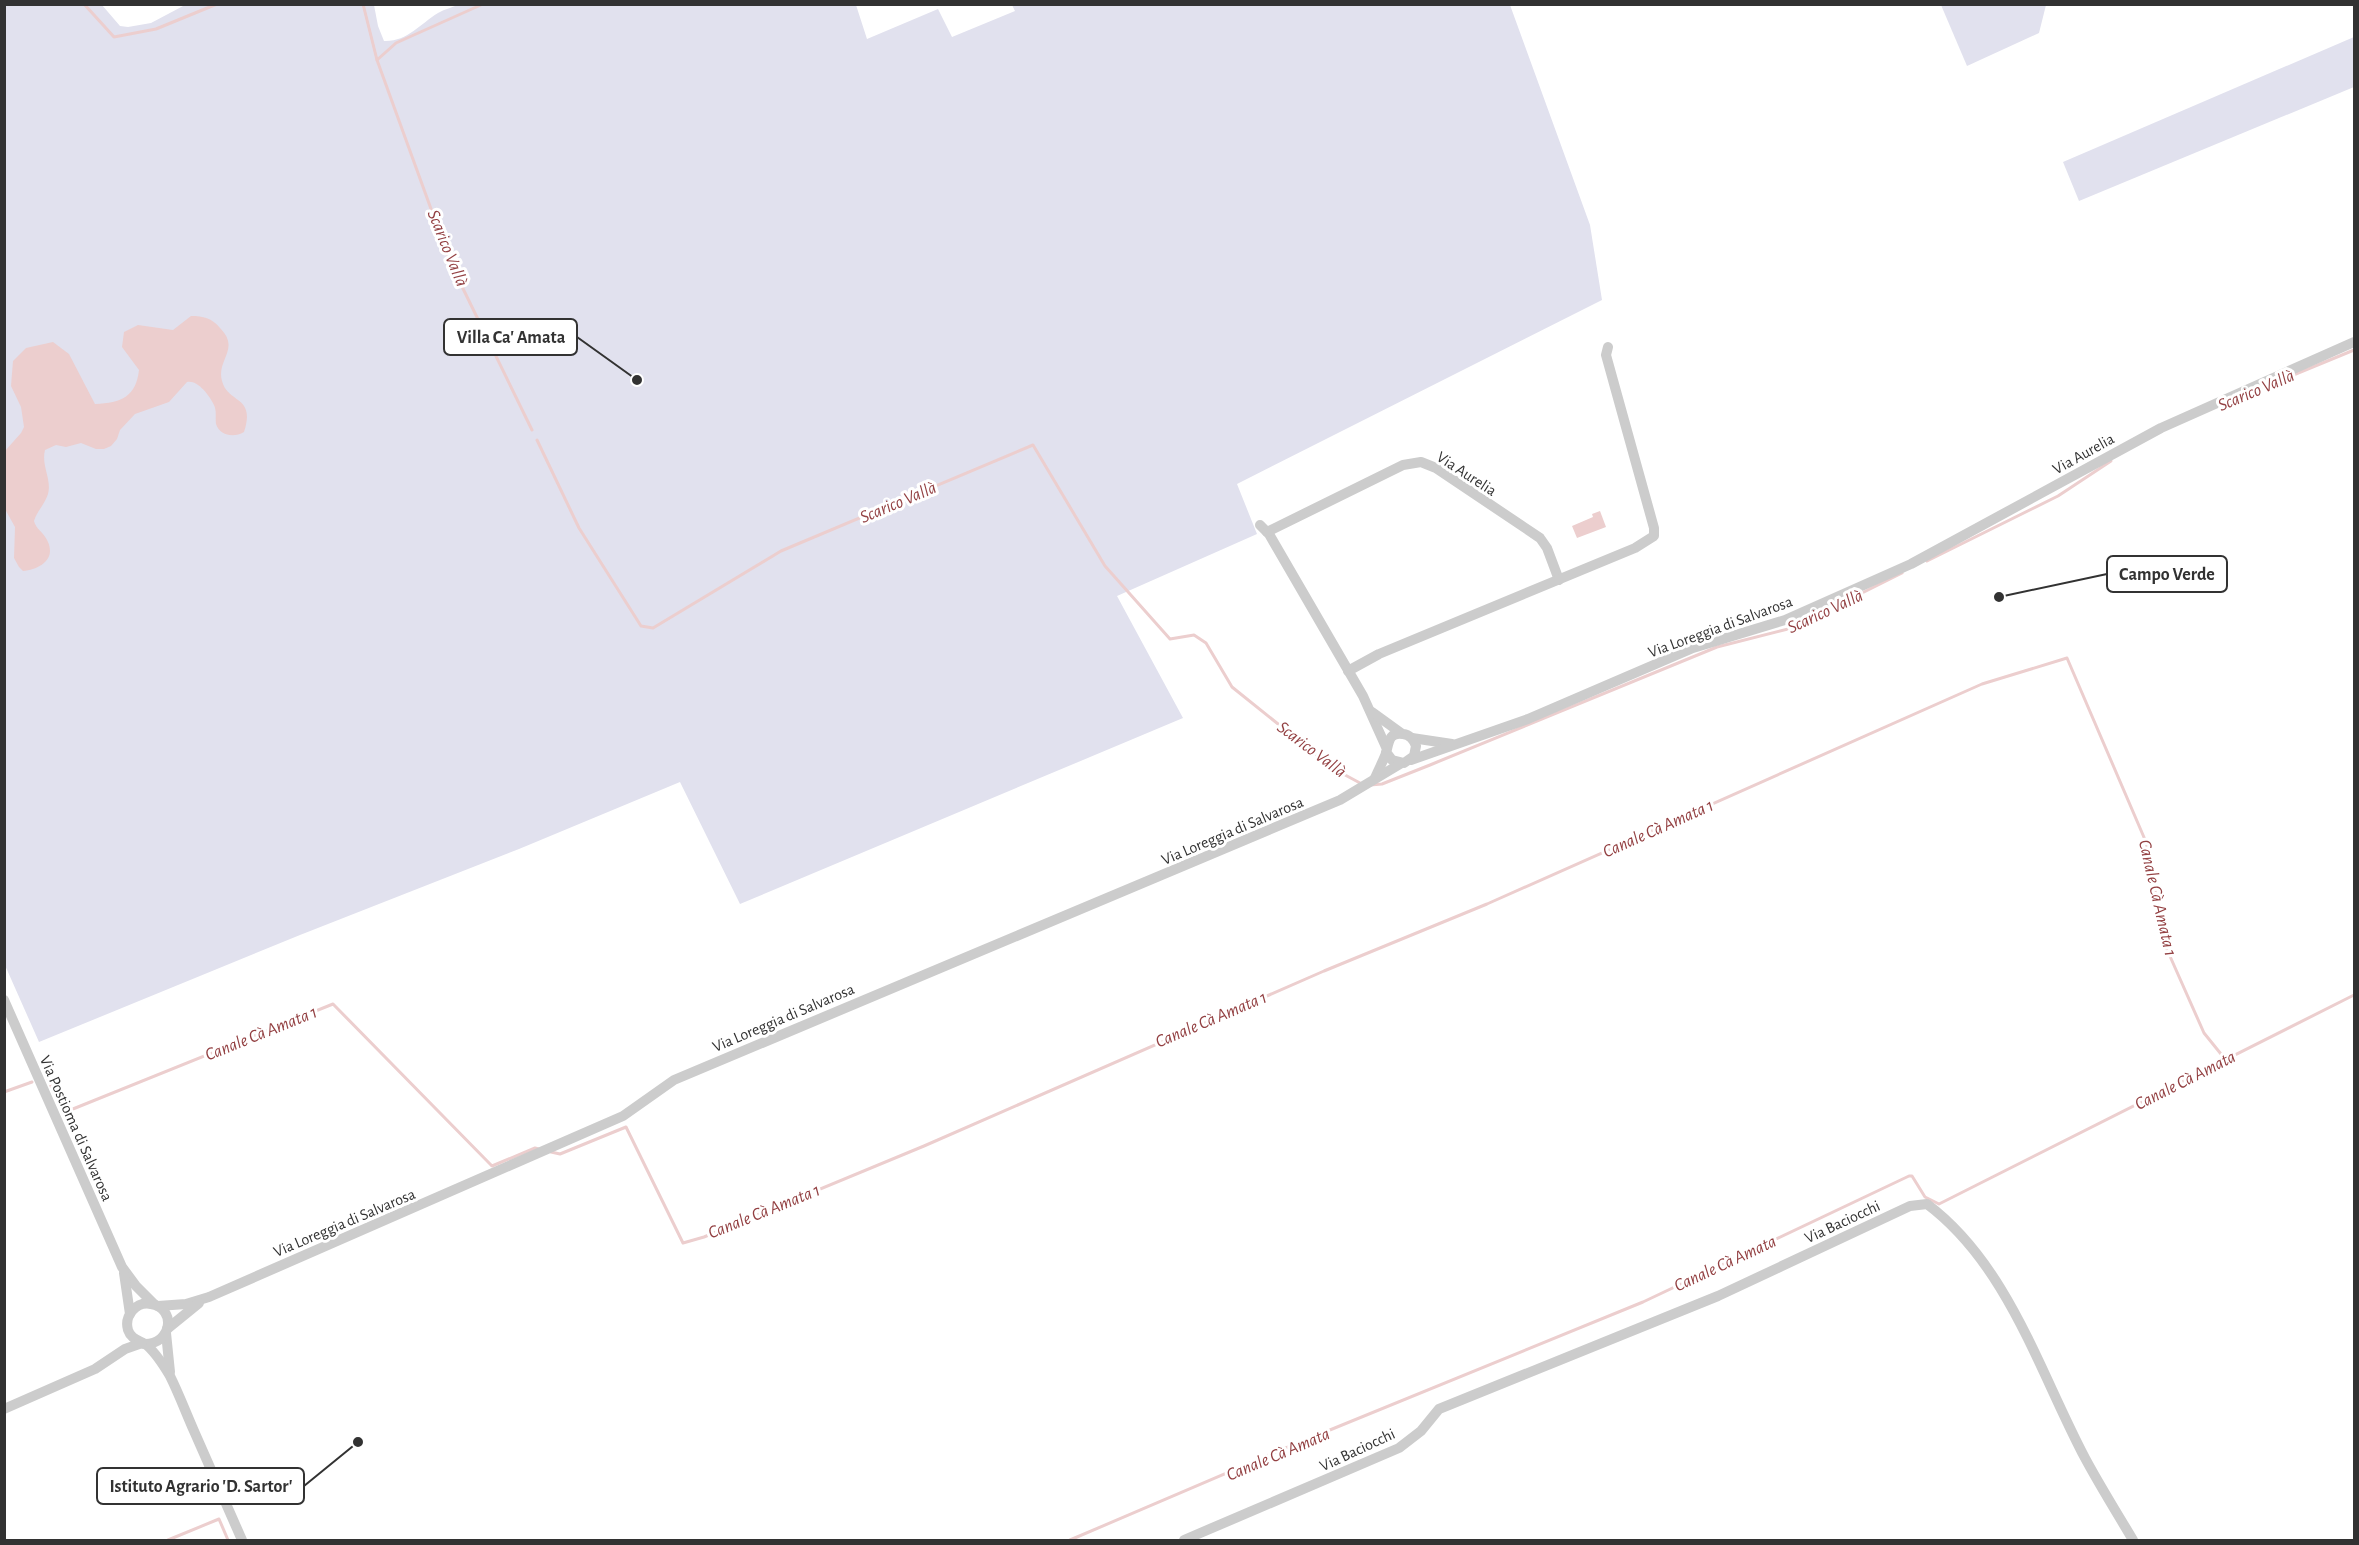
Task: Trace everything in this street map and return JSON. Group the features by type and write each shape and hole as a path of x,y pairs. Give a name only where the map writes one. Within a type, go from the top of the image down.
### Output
{"street":[{"name":"Via Aurelia","path":"1830,599 1911,564 2161,428 2355,342"},
{"path":"1372,712 1415,742 1416,751 1406,762 1392,760 1372,712 1348,671 1379,654 1638,546 1654,534 1606,356 1608,346"},
{"name":"Via Aurelia","path":"1348,671 1264,529 1403,465 1421,462 1440,470 1540,538 1547,548 1559,580"},
{"name":"Via Loreggia di Salvarosa","path":"156,1305 186,1304 209,1297 545,1152 623,1116 674,1080 1340,800 1406,762 1528,719 1693,648 1785,620 1830,599"},
{"path":"1369,782 1393,736 1406,736"},
{"name":"Via Loreggia di Salvarosa","path":"1406,736 1453,744"},
{"name":"Via Postioma di Salvarosa","path":"4,1000 122,1267 133,1283 156,1305"},
{"name":"Via Baciocchi","path":"1184,1540 1399,1448 1421,1431 1439,1409 1718,1296 1910,1206 1927,1204 1947,1219 1976,1252 1996,1282 2085,1458 2133,1540"},
{"name":"Via Postioma di Salvarosa","path":"122,1267 130,1314"},
{"name":"Via Loreggia di Salvarosa","path":"167,1331 180,1317 209,1297"},
{"path":"116,1354 128,1328 130,1314 143,1304 156,1305 167,1316 166,1356 171,1378"},
{"path":"128,1328 134,1339 159,1359 171,1378 242,1540"},
{"path":"4,1409 94,1369 116,1354 159,1341 167,1331"}],"shaded area":[{"path":"461,4 856,5 867,39 938,9 952,37 1015,11 1012,5 1510,5 1590,225 1602,300 1237,484 1257,534 1117,596 1183,718 740,904 680,782 39,1042 4,963 4,5 102,5 120,26 128,27 151,23 185,5 374,5 384,41 392,41 400,39 438,13"},
{"path":"1941,5 2046,5 2039,33 1967,66"},
{"path":"2354,37 2354,87 2079,201 2063,162"},
{"path":"191,316 210,320 226,335 228,348 222,367 222,381 225,388 244,406 247,420 244,432 232,435 221,431 216,424 215,408 209,397 195,383 187,382 169,402 135,414 120,430 111,446 96,449 81,443 66,447 56,445 45,450 44,462 49,488 34,521 47,540 50,553 41,565 23,571 14,558 15,527 5,509 5,451 24,427 21,407 11,386 13,361 26,348 53,342 69,354 95,404 113,402 131,392 139,370 122,347 124,332 138,325 173,330"},
{"path":"1600,511 1606,527 1577,538 1572,526 1593,517 1592,514"}],"waterway":[{"path":"84,4 114,37 156,29 217,4"},
{"path":"363,4 377,60 396,43 483,4"},
{"name":"Scarico Vallà","path":"377,60 451,264 532,430"},
{"name":"Scarico Vallà","path":"2284,379 2354,350"},
{"name":"Scarico Vallà","path":"537,440 579,528 641,626 653,628 781,551 1033,445 1105,566 1170,639 1194,635 1206,643 1232,687 1334,769 1360,783"},
{"name":"Scarico Vallà","path":"1927,561 2058,496 2111,461"},
{"name":"Scarico Vallà","path":"1370,785 1382,784 1430,765 1717,647 1792,628 1902,573"},
{"name":"Canale Cà Amata 1","path":"551,1152 560,1154 626,1127 683,1243 704,1237 924,1146 1324,971 1487,904 1982,684 2067,658 2146,842 2165,945 2204,1033 2225,1059"},
{"name":"Canale Cà Amata","path":"1070,1540 1276,1452 1643,1302 1909,1176 1912,1176 1925,1197 1939,1204 2354,995"},
{"name":"Canale Cà Amata 1","path":"63,1113 333,1004 492,1166 535,1148 539,1149"},
{"name":"Canale Cà Amata 1","path":"46,1075 59,1103"},
{"name":"Canale Cà Amata 1","path":"4,1092 32,1082"},
{"name":"Canale Cà Amata","path":"168,1540 219,1519 228,1540"}],"place":[{"name":"Villa Ca' Amata","path":"637,380"},
{"name":"Campo Verde","path":"1999,597"},
{"name":"Istituto Agrario 'D. Sartor'","path":"358,1442"}]}
